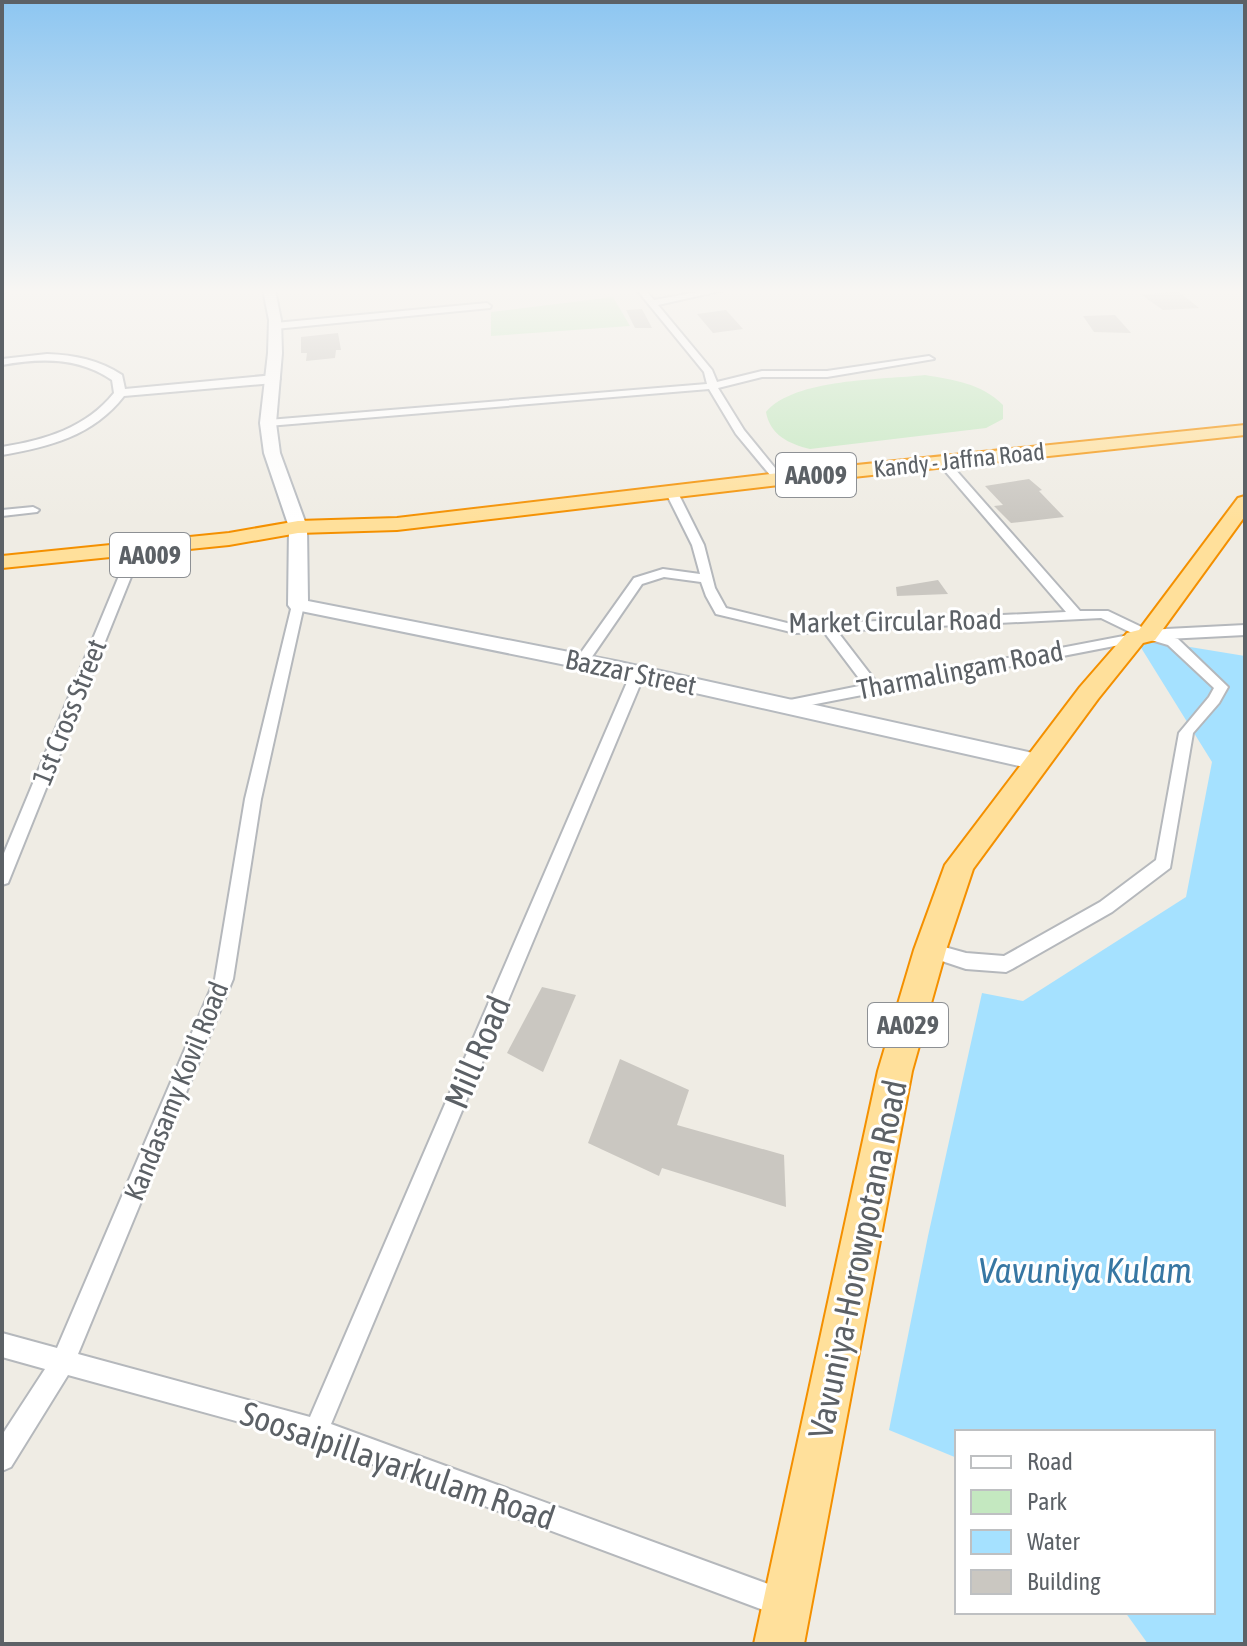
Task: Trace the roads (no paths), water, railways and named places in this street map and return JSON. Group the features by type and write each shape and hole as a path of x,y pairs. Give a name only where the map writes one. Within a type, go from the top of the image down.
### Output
{"highway":[{"name":"Kandy - Jaffna Road","path":"2,571 55,561 229,546 299,535 779,479 1242,429"},
{"name":"Vavuniya-Horowpotana Road","path":"779,1644 895,1071 930,950 960,865 1037,762 1141,636 1245,502"},
{"name":"Kandy - Jaffna Road","path":"2,562 55,561"}],"main road":[{"path":"274,367 268,423 272,453 299,535 298,605"},
{"name":"Bazzar Street","path":"298,605 582,661 1037,762"}],"street":[{"path":"2,451 60,437 89,424 110,408 120,393 118,378 103,367"},
{"path":"705,367 715,394 740,432 779,479"},
{"path":"268,423 714,386 762,374 827,374 876,367"},
{"path":"120,393 274,379"},
{"path":"943,462 1075,614"},
{"name":"Market Circular Road","path":"672,493 699,546 714,603 721,611 795,629 1103,614 1141,636 1173,642 1221,687 1211,706 1186,733 1164,863 1106,907 1006,964 966,961 930,950"},
{"path":"2,513 33,510"},
{"name":"1st Cross Street","path":"2,878 134,552"},
{"path":"582,661 638,581 663,573 706,579"},
{"name":"Kandasamy Kovil Road","path":"2,1458 64,1360 224,979 253,799 298,605"},
{"path":"827,627 872,686"},
{"path":"1141,636 1245,630"},
{"name":"Tharmalingam Road","path":"785,705 1141,636"},
{"name":"Mill Road","path":"316,1431 638,673"},
{"name":"Soosaipillayarkulam Road","path":"2,1345 316,1431 787,1605"}],"water":[{"name":"Vavuniya Kulam","path":"1135,638 1245,656 1245,1644 1148,1644 1126,1614 1215,1614 1215,1430 955,1430 955,1457 889,1430 982,993 1023,1001 1186,897 1212,762"}]}
